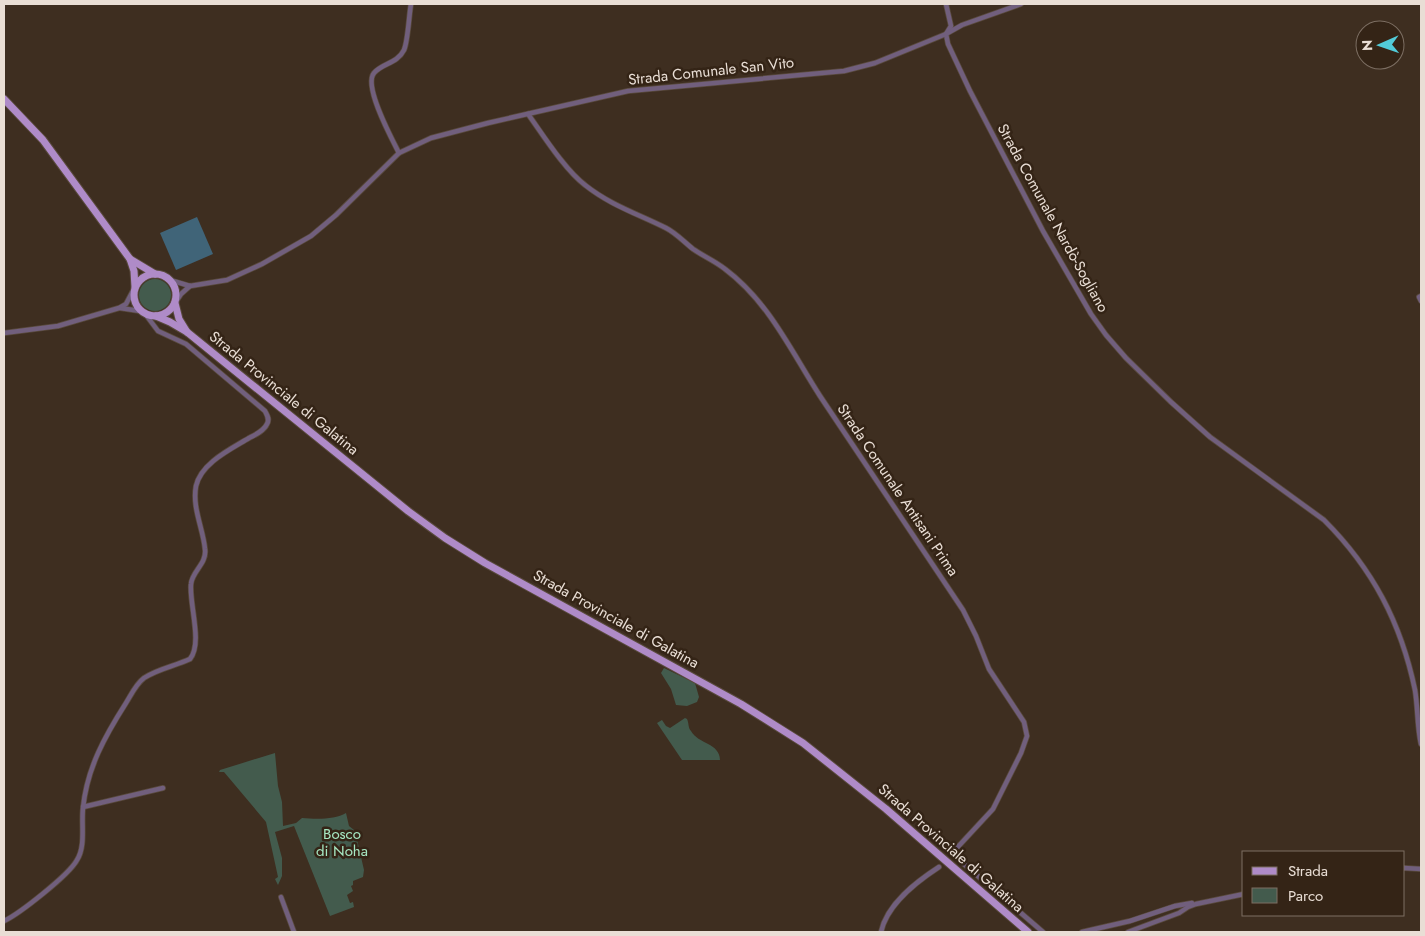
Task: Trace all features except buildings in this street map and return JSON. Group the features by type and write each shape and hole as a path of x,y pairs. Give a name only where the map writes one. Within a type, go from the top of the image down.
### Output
{"main road":[{"path":"4,99 43,140 130,259 134,271 136,304 143,313"},
{"path":"130,259 155,274"},
{"path":"135,287 147,276 155,274 163,275 170,280"},
{"name":"Strada Provinciale di Galatina","path":"170,280 175,287 175,303 179,318 187,332"},
{"path":"156,316 164,315 175,303"},
{"name":"Strada Provinciale di Galatina","path":"143,313 170,322 187,332 445,538 485,563 741,704 803,743 886,809 1028,932"}],"street":[{"path":"399,153 380,116 372,89 372,77 378,70 396,61 404,49 411,4"},
{"name":"Strada Comunale Nardò-Sogliano","path":"946,4 951,26 946,34 948,44 970,92 1042,231 1091,314 1106,335 1170,402 1210,437 1324,520 1372,578 1391,614 1408,658 1415,693 1421,744"},
{"name":"Strada Comunale San Vito","path":"190,286 226,280 262,264 311,236 336,215 399,153 431,138 628,91 844,71 875,63 946,34 962,25 1021,4"},
{"name":"Strada Comunale Antisani Prima","path":"528,114 583,184 622,208 667,228 694,249 725,268 744,284 762,304 778,326 820,396 964,610 989,669 1024,722 1027,736 1021,753 993,808 955,850 954,854 1043,932"},
{"path":"170,280 190,286"},
{"path":"175,303 190,286"},
{"path":"4,333 58,326 119,308 129,300 135,287"},
{"path":"1421,296 1419,297 1421,300"},
{"path":"4,921 24,908 71,869 78,859 82,843 83,807 92,764 110,728 134,690 143,679 190,659 195,651 196,642 191,582 203,562 205,551 196,506 197,482 201,474 208,467 232,449 262,431 268,424 268,417 264,410 186,344 158,331 143,313 119,308"},
{"path":"83,807 163,788"},
{"path":"881,932 888,917 912,885 939,867"},
{"path":"1405,868 1421,869"},
{"path":"1128,932 1179,913 1196,904 1242,894"},
{"path":"281,897 294,932"},
{"path":"1082,932 1130,921 1175,906 1190,903 1196,904"}],"green space":[{"path":"155,279 161,280 166,284 170,289 170,301 166,306 161,310 155,311 149,310 144,306 140,301 139,295 140,289 144,284 149,280"},
{"path":"664,668 695,683 699,697 697,702 687,706 676,705 671,689 661,673"},
{"path":"685,718 694,735 713,747 719,754 720,760 682,760 657,723 662,720 670,728"},
{"name":"Bosco di Noha","path":"275,753 278,786 282,802 283,826 296,823 302,818 331,818 346,813 349,826 356,835 364,870 363,877 353,881 351,886 353,891 347,895 350,903 353,902 354,907 330,916 294,826 275,832 282,858 282,876 278,885 275,879 278,877 266,822 224,772 219,772 220,770"}],"water":[{"path":"197,217 213,254 176,270 160,233"}]}
